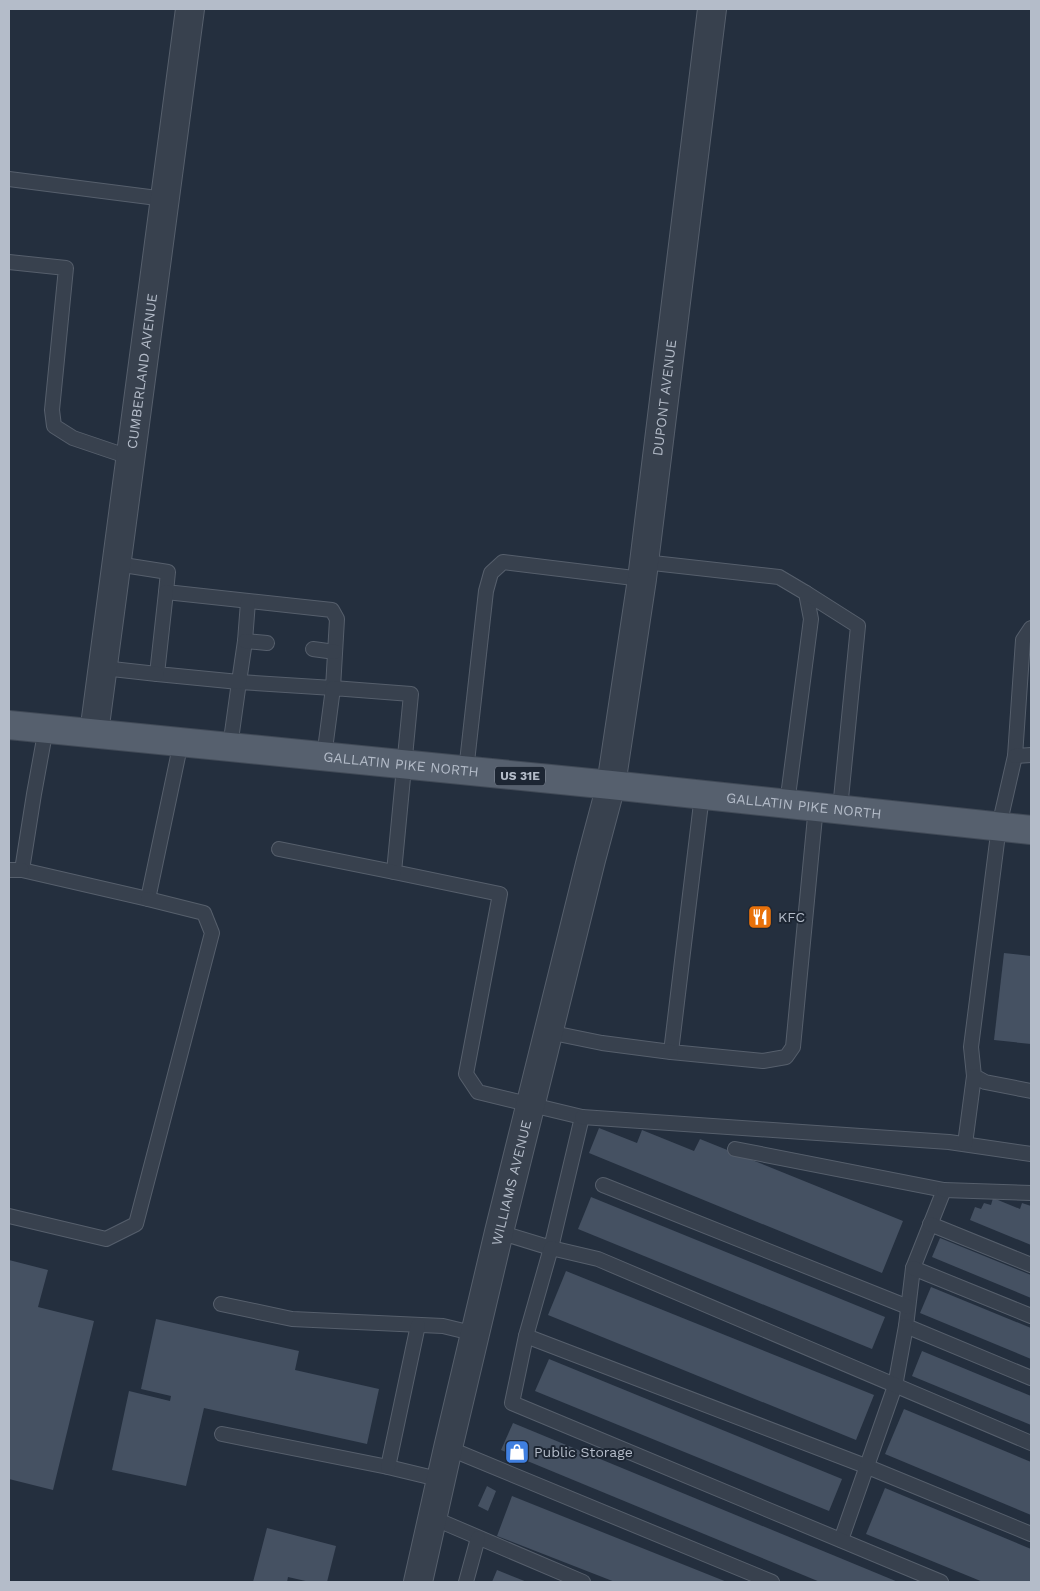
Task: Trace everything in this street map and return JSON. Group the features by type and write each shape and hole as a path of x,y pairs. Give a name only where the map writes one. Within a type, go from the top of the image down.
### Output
{"main road":[{"name":"GALLATIN PIKE NORTH","path":"9,725 611,785 1031,830"}],"street":[{"name":"CUMBERLAND AVENUE","path":"94,733 132,458 190,9"},
{"name":"DUPONT AVENUE","path":"611,785 643,571 712,9"},
{"name":"WILLIAMS AVENUE","path":"418,1582 448,1448 548,1032 611,785"}],"lane":[{"path":"9,179 165,198"},
{"path":"9,262 66,268 52,410 54,426 73,438 132,458"},
{"path":"466,771 486,591 492,573 504,562 779,577 858,626 828,808 808,889 793,1047 786,1057 763,1060 671,1052 602,1043 548,1032"},
{"path":"117,564 168,572 157,674"},
{"path":"166,592 332,610 337,619 333,688 324,757"},
{"path":"787,804 811,619 806,593"},
{"path":"230,747 245,641 248,602"},
{"path":"965,1144 974,1076 971,1047 999,826 1015,756 1023,640 1031,628"},
{"path":"245,641 266,643"},
{"path":"313,649 335,652"},
{"path":"103,668 239,682 411,694 394,872"},
{"path":"9,1216 106,1239 136,1224 212,933 204,913 148,898 15,870 46,728"},
{"path":"148,898 181,742"},
{"path":"1015,756 1031,755"},
{"path":"671,1052 702,795"},
{"path":"280,849 500,894 466,1074 478,1092 582,1117 949,1142 1031,1154"},
{"path":"974,1076 985,1082 1031,1091"},
{"path":"582,1117 551,1248 526,1336 512,1403 941,1582"},
{"path":"735,1149 944,1190 1031,1193"},
{"path":"603,1184 908,1307"},
{"path":"841,1540 868,1467 894,1386 906,1326 914,1268 944,1190"},
{"path":"930,1224 1031,1265"},
{"path":"500,1232 551,1248 598,1259 1031,1443"},
{"path":"914,1268 1031,1316"},
{"path":"221,1304 292,1319 443,1326 476,1334"},
{"path":"388,1467 418,1325"},
{"path":"906,1326 1031,1378"},
{"path":"526,1336 868,1467 1031,1534"},
{"path":"222,1434 388,1467 442,1480"},
{"path":"448,1448 772,1582"},
{"path":"433,1518 583,1582"},
{"path":"466,1582 478,1538"}],"building":[{"path":"1004,953 1031,956 1031,1044 994,1040"},
{"path":"599,1128 637,1143 642,1130 694,1151 700,1139 903,1221 882,1273 589,1153"},
{"path":"591,1197 885,1317 872,1349 578,1229"},
{"path":"993,1198 1020,1209 1022,1203 1031,1206 1031,1245 970,1220 975,1207 981,1209 984,1203 991,1205"},
{"path":"940,1238 1031,1275 1031,1298 932,1257"},
{"path":"9,1260 48,1270 38,1307 94,1321 53,1490 9,1479"},
{"path":"566,1271 874,1395 856,1440 548,1315"},
{"path":"931,1287 1031,1328 1031,1359 920,1313"},
{"path":"156,1319 299,1351 295,1370 379,1389 367,1444 204,1408 186,1486 112,1470 129,1391 170,1401 171,1396 141,1389"},
{"path":"922,1351 1031,1396 1031,1425 912,1376"},
{"path":"549,1359 842,1479 829,1511 535,1391"},
{"path":"904,1409 1031,1462 1031,1515 885,1454"},
{"path":"513,1423 898,1582 820,1582 501,1450"},
{"path":"487,1486 496,1491 488,1511 478,1506"},
{"path":"885,1488 1031,1549 1031,1582 983,1582 866,1534"},
{"path":"512,1496 727,1582 615,1582 497,1536"},
{"path":"267,1528 336,1546 327,1582 310,1582 288,1577 287,1582 253,1582"},
{"path":"497,1570 527,1582 492,1582"}],"place":[{"name":"KFC","path":"760,917"},
{"name":"Public Storage","path":"517,1452"}]}
